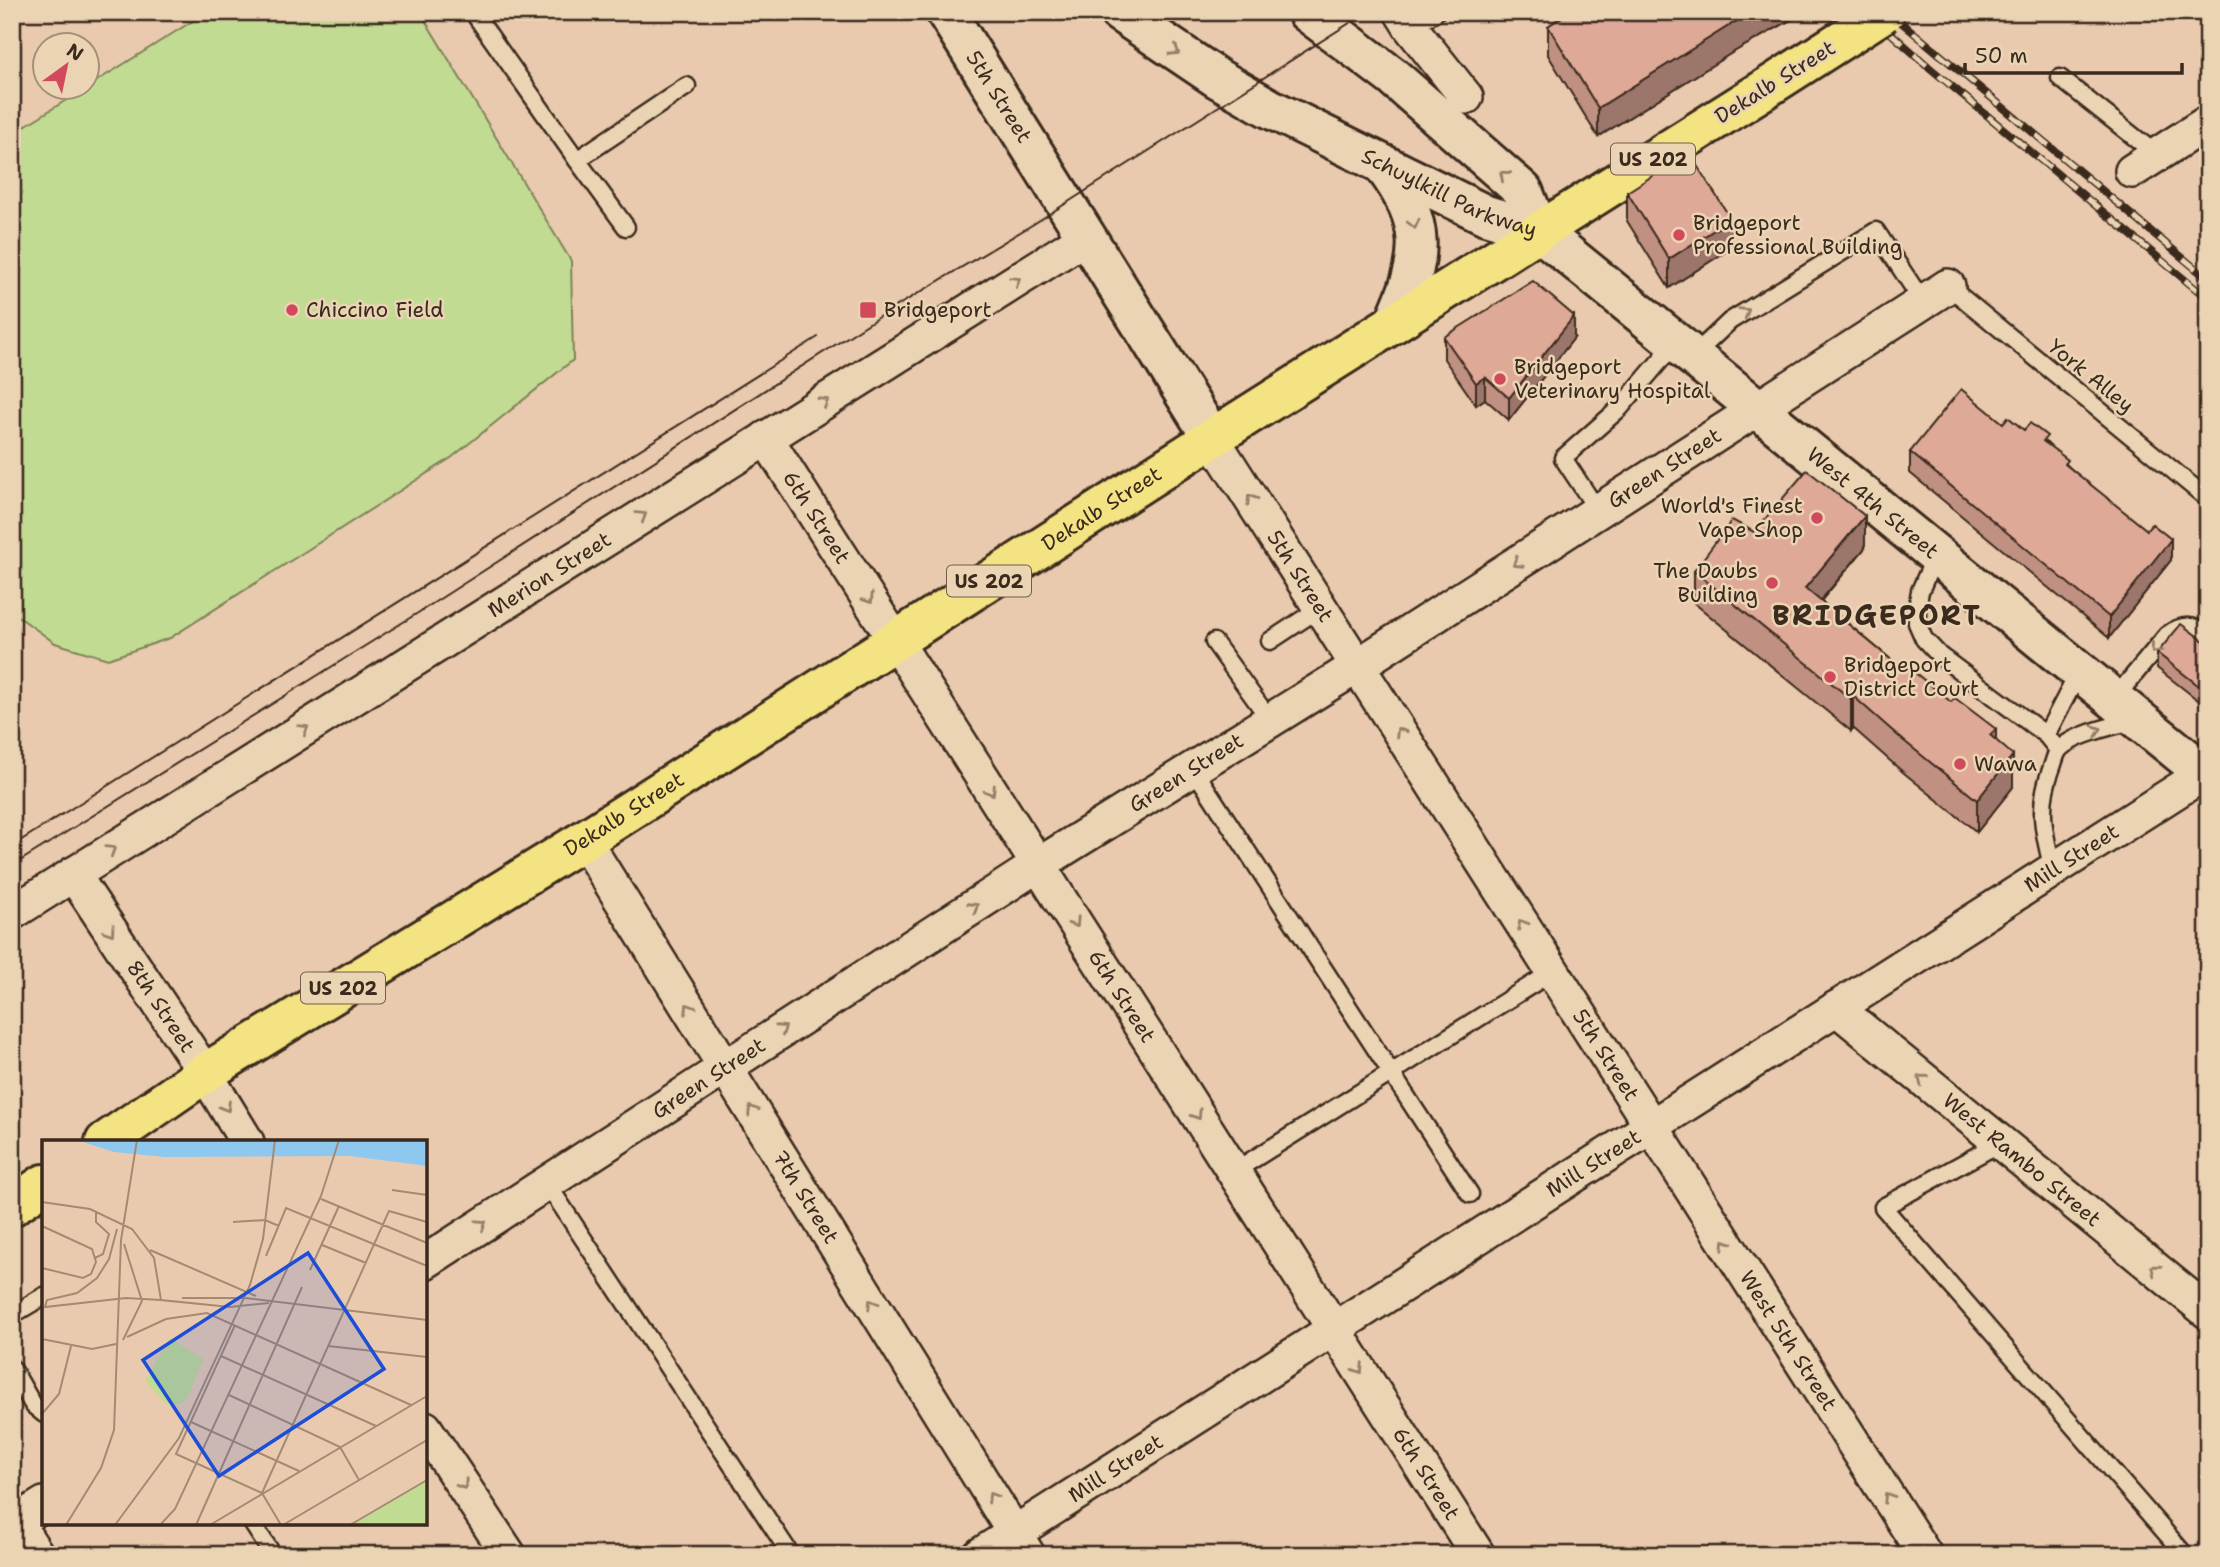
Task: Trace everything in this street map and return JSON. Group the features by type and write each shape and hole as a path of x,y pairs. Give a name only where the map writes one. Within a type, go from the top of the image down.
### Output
{"highway":[{"name":"Dekalb Street","path":"109,1140 205,1073 584,840 1885,12"},
{"path":"12,1206 42,1185"}],"main road":[{"name":"Schuylkill Parkway","path":"1119,12 1217,78 1269,108 1486,215 1539,231"},
{"name":"Schuylkill Parkway","path":"1307,12 1393,77 1523,191 1539,231"},
{"name":"5th Street","path":"951,19 1212,438"},
{"path":"1382,165 1399,186 1408,204 1418,241 1413,277 1394,323"},
{"name":"West 4th Street","path":"1539,231 2207,773"}],"street":[{"path":"1416,18 1466,97"},
{"path":"2144,163 2208,122"},
{"name":"Merion Street","path":"12,913 1086,237"},
{"name":"Green Street","path":"427,1261 1038,865 1357,665 1936,294"},
{"name":"6th Street","path":"766,438 1478,1555"},
{"name":"5th Street","path":"1212,438 1650,1126"},
{"name":"Mill Street","path":"980,1555 1021,1544 1334,1329 2207,773"},
{"name":"7th Street","path":"584,840 1021,1544"},
{"name":"8th Street","path":"73,874 205,1073 246,1140"},
{"name":"West Rambo Street","path":"1836,1008 2208,1312"},
{"name":"West 5th Street","path":"1650,1126 1925,1555"},
{"path":"427,1431 509,1555"},
{"path":"37,1555 13,1521 42,1505"}],"lane":[{"path":"473,12 626,227"},
{"path":"2060,78 2144,163"},
{"path":"577,160 687,86"},
{"name":"York Alley","path":"1684,349 1876,231 1936,294 2208,499"},
{"path":"1598,510 1563,458 1684,349"},
{"path":"1936,554 1920,591 1917,608 1917,623 1924,639 1940,656 2046,735 2058,750"},
{"path":"1270,641 1320,608"},
{"path":"2053,869 2043,830 2042,804 2058,750 2127,709 2167,635 2184,626 2194,627 2208,635"},
{"path":"1214,642 1270,720"},
{"path":"2046,735 2079,671"},
{"path":"1193,768 1470,1194"},
{"path":"1233,1172 1552,972"},
{"path":"2000,1143 1883,1207 2185,1555"},
{"path":"546,1182 791,1555"},
{"path":"12,1315 42,1297"},
{"path":"12,1368 33,1405 42,1412"},
{"path":"254,1525 273,1555"}],"green space":[{"name":"Chiccino Field","path":"207,12 420,12 571,261 573,360 451,458 170,638 108,659 55,643 12,612 12,134 63,102 102,102 102,78"}],"building":[{"path":"1570,12 1752,12 1598,108 1548,26"},
{"path":"1689,153 1731,219 1669,259 1627,192"},
{"name":"Bridgeport Veterinary Hospital","path":"1533,281 1574,316 1509,398 1485,377 1476,383 1444,337"},
{"path":"1961,389 2003,423 2008,417 2024,430 2030,423 2047,436 2043,441 2068,460 2065,464 2147,530 2152,524 2171,539 2109,617 1910,452"},
{"path":"1807,470 1865,516 1805,588 1900,667 1903,663 1951,702 1955,698 1996,729 1990,735 2013,755 1977,800 1853,696 1851,699 1694,571 1732,520 1754,532"},
{"path":"2181,624 2208,644 2208,693 2157,653"}],"tram line":[{"path":"12,866 421,611 877,318 1032,225 1367,12"},
{"path":"12,846 818,337"}],"railway":[{"path":"1867,12 1930,68 2208,299"},
{"path":"1889,12 2208,279"}],"place":[{"name":"Bridgeport Professional Building","path":"1679,235"},
{"name":"Chiccino Field","path":"292,310"},
{"name":"Bridgeport","path":"868,310"},
{"name":"Bridgeport Veterinary Hospital","path":"1500,379"},
{"name":"World's Finest Vape Shop","path":"1817,518"},
{"name":"The Daubs Building","path":"1772,583"},
{"name":"Bridgeport District Court","path":"1830,677"},
{"name":"Wawa","path":"1960,764"}],"district":[{"name":"BRIDGEPORT","path":"1877,615"}]}
